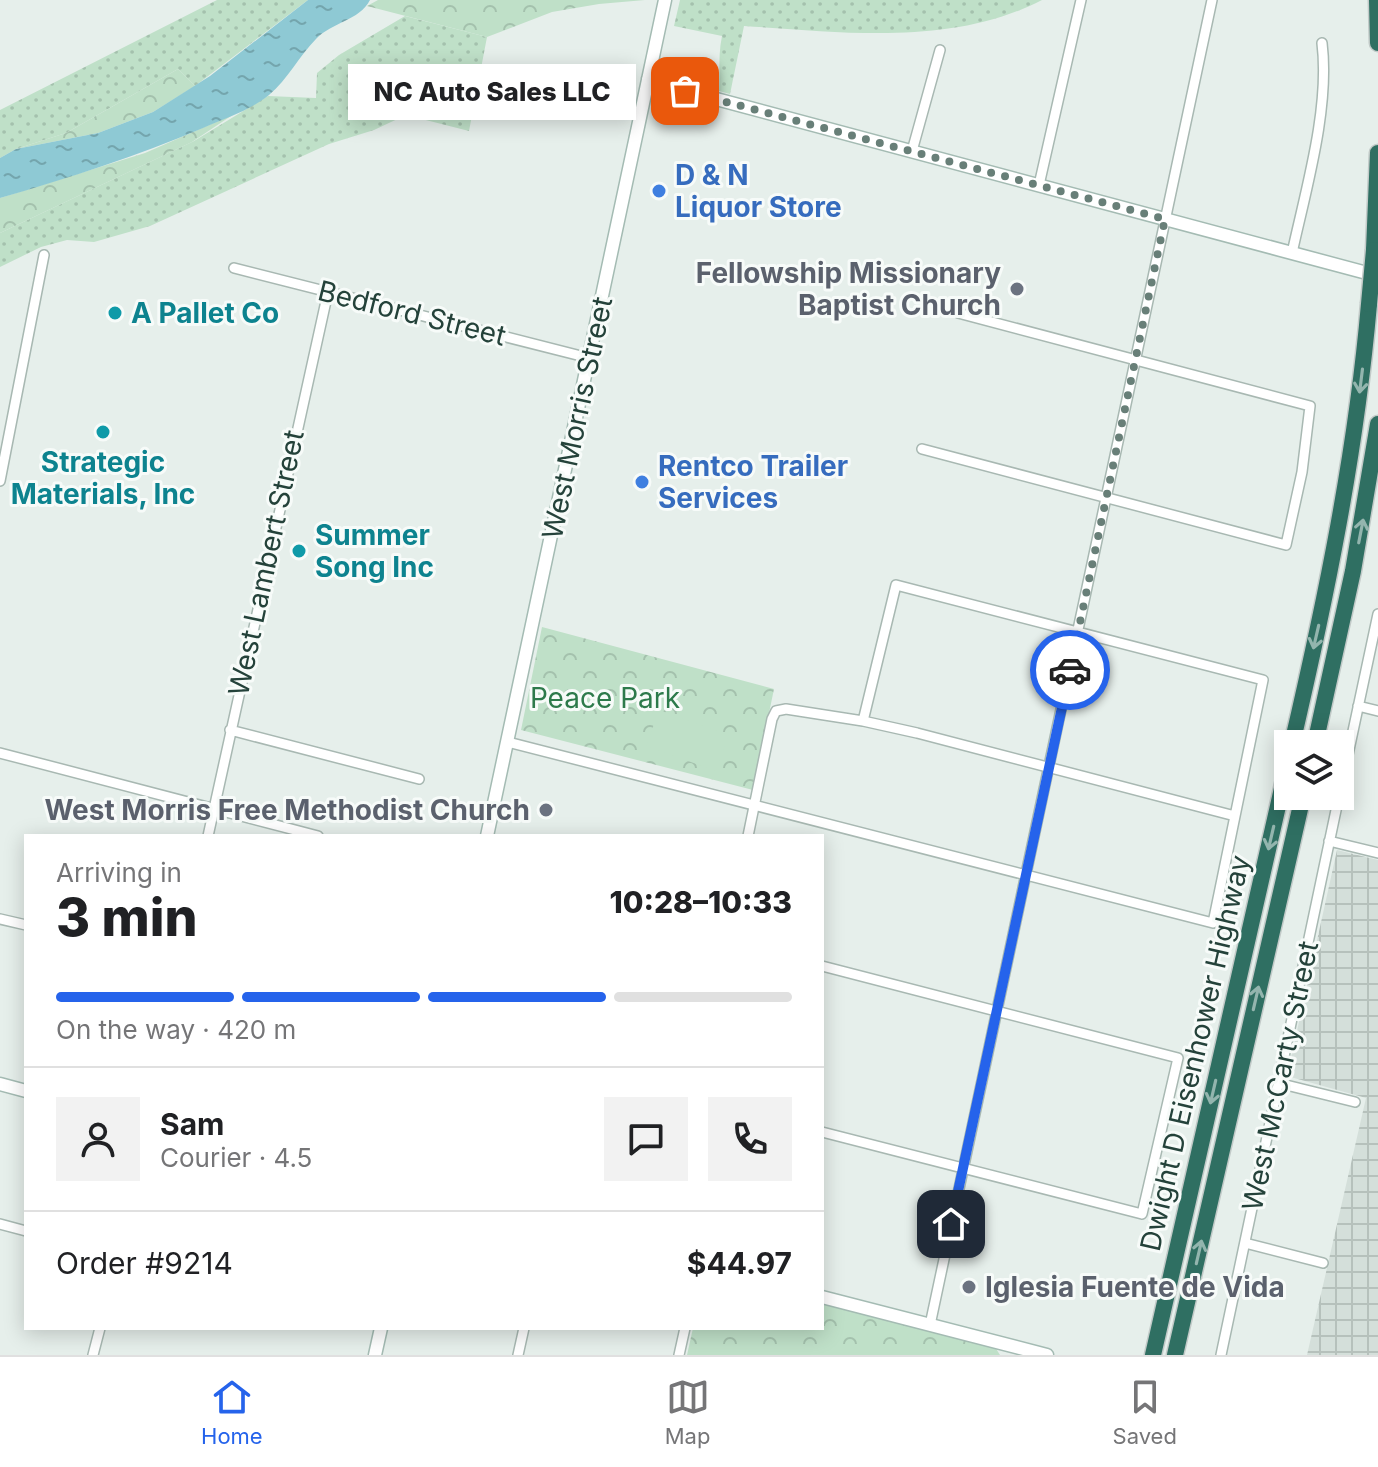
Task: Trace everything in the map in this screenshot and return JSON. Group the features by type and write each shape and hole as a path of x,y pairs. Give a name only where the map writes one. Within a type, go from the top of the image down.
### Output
{"highway":[{"path":"1377,0 1378,43"},
{"path":"1295,730 1343,503 1358,404 1374,250 1378,153"},
{"path":"1318,730 1351,581 1378,424"},
{"name":"Dwight D Eisenhower Highway","path":"1153,1355 1277,810"},
{"name":"Dwight D Eisenhower Highway","path":"1175,1355 1300,810"}],"main road":[{"name":"West Morris Street","path":"487,834 665,0"},
{"path":"648,79 1378,276"},
{"path":"0,1084 24,1090"},
{"path":"824,1298 930,1325 1007,1350 1047,1355"},
{"path":"375,1355 381,1330"}],"street":[{"path":"1039,185 1081,0"},
{"path":"930,1325 1212,0"},
{"path":"1292,253 1315,148 1324,63 1322,43"},
{"path":"912,151 940,50"},
{"path":"0,481 44,255"},
{"name":"Bedford Street","path":"234,268 589,358"},
{"name":"West Lambert Street","path":"208,834 328,292"},
{"path":"922,449 1286,545 1302,472 1310,406 958,313"},
{"path":"508,742 1213,923 1263,680 896,585 863,721"},
{"name":"West McCarty Street","path":"1353,730 1378,614"},
{"path":"1358,706 1378,711"},
{"path":"748,834 772,719 776,711 786,709 863,721 1235,816"},
{"path":"230,730 419,779"},
{"path":"0,753 310,834"},
{"name":"West McCarty Street","path":"1221,1355 1336,810"},
{"path":"1329,841 1378,853"},
{"path":"0,919 24,925"},
{"path":"824,967 1178,1058 1142,1214 824,1133"},
{"path":"1278,1083 1355,1102"},
{"path":"0,1224 24,1230"},
{"path":"1245,1243 1323,1263"},
{"path":"93,1355 99,1330"},
{"path":"518,1355 524,1330"},
{"path":"679,1355 685,1330"}],"shaded area":[{"path":"1337,850 1378,860 1378,1355 1307,1355 1366,1098 1287,1076"}],"green space":[{"path":"217,0 308,0 195,86 178,69 66,133 16,149 0,158 0,110"},
{"path":"378,0 645,0 552,12 487,37 367,6"},
{"path":"680,0 1042,0 1007,15 971,25 934,30 858,33 744,26 730,94 719,91 722,36 674,26"},
{"path":"405,16 487,37 469,131 406,115 374,130 329,144 150,226 94,242 67,240 41,247 0,267 0,233 194,141 268,96 316,98 317,73 339,55"},
{"path":"178,69 195,86 153,112 98,133 16,149 66,133"},
{"path":"234,114 192,142 0,233 0,198 145,153"},
{"name":"Peace Park","path":"542,627 774,689 753,790 521,730"},
{"path":"659,710 729,735 716,771 646,746"},
{"path":"824,1302 995,1347 1000,1355 687,1355 693,1330 824,1330"}],"water":[{"path":"308,0 370,0 359,13 322,33 276,89 254,105 128,157 0,198 0,158 16,149 98,133 153,112 210,76"}],"way so far":[{"path":"685,91 1165,219 1070,670"}],"place":[{"name":"NC Auto Sales LLC","path":"685,91"},
{"name":"D & N Liquor Store","path":"659,191"},
{"name":"Fellowship Missionary Baptist Church","path":"1017,289"},
{"name":"A Pallet Co","path":"115,313"},
{"name":"Strategic Materials, Inc","path":"103,432"},
{"name":"Rentco Trailer Services","path":"642,482"},
{"name":"Summer Song Inc","path":"299,551"},
{"name":"West Morris Free Methodist Church","path":"546,810"},
{"name":"Iglesia Fuente de Vida","path":"969,1287"}],"route":[{"path":"951,1224 1070,670"}]}
